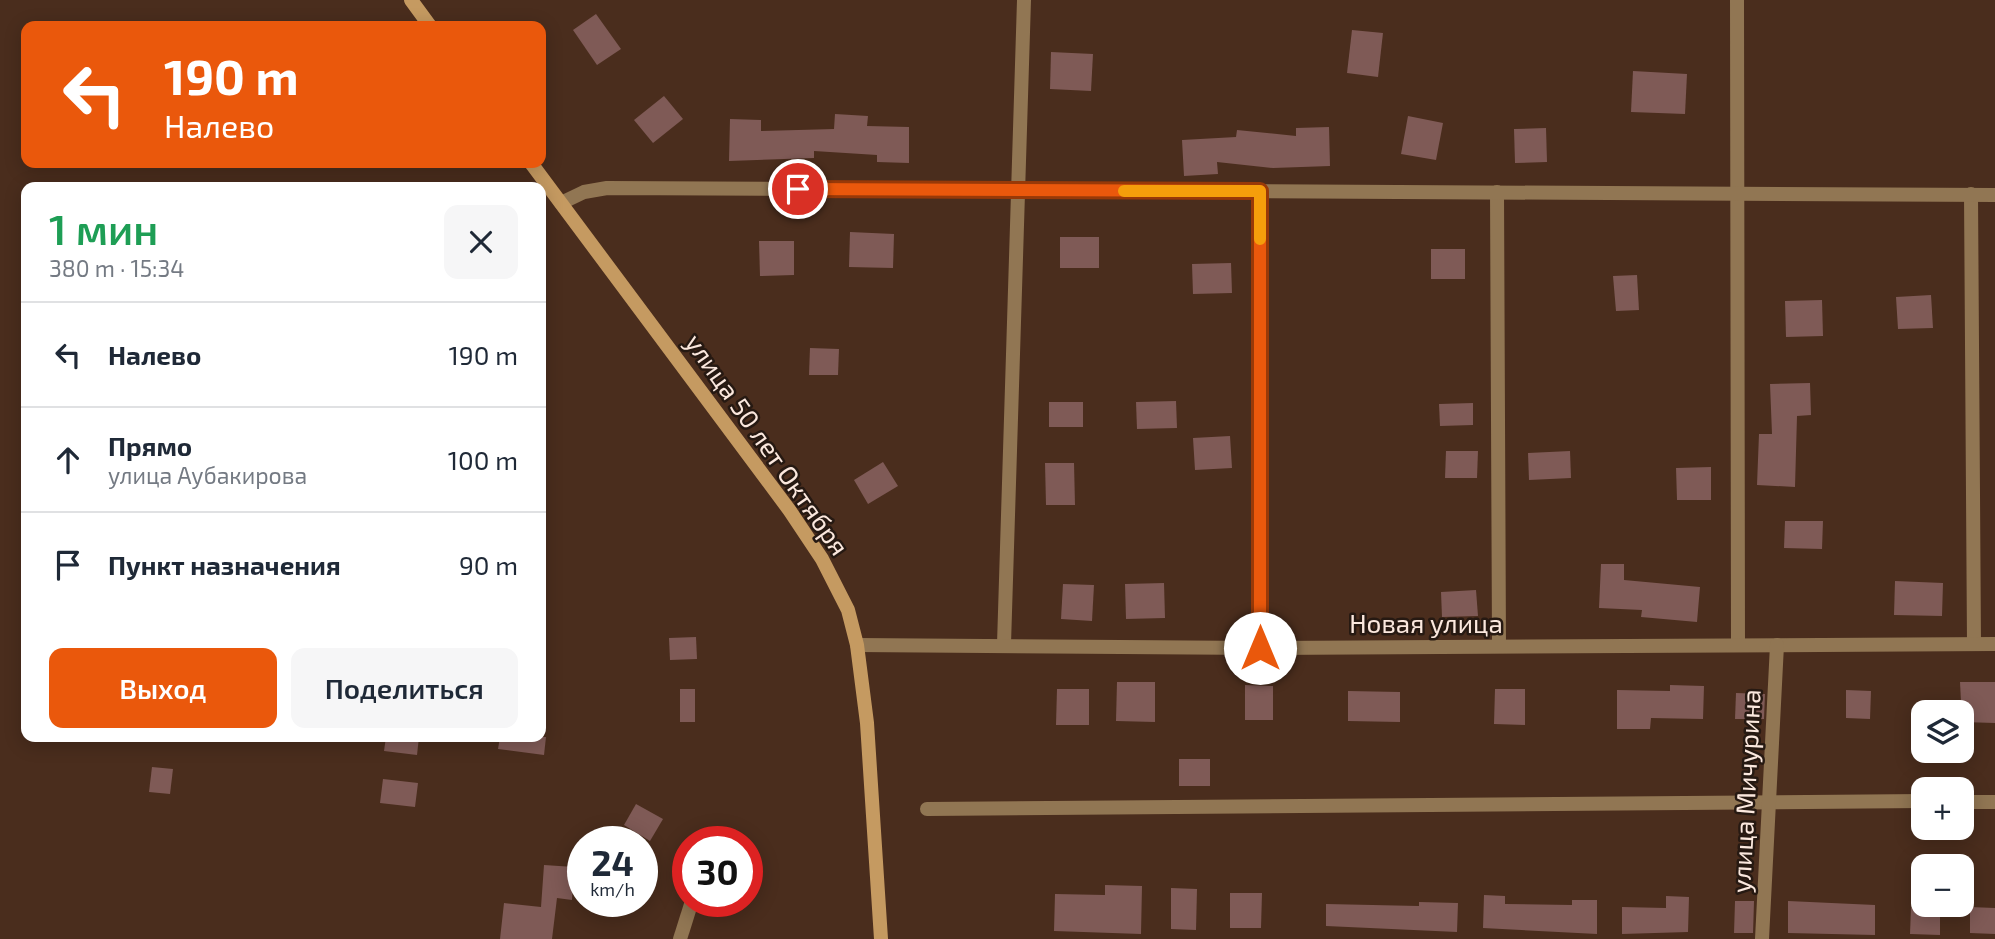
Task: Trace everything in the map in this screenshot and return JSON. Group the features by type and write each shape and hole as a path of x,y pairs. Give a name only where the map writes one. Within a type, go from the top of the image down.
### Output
{"main road":[{"path":"411,0 426,21"},
{"name":"улица 50 лет Октября","path":"546,184 645,314 822,559 848,610 857,645 867,723 881,939"}],"street":[{"path":"1004,643 1024,0"},
{"path":"1737,0 1738,645"},
{"path":"561,204 584,192 607,188 1995,195"},
{"path":"1260,191 1260,648"},
{"path":"1497,192 1499,646"},
{"path":"1972,194 1974,644"},
{"name":"Новая улица","path":"857,645 1004,643 1260,648 1995,644"},
{"name":"улица Мичурина","path":"1762,939 1777,645"},
{"path":"927,809 1911,801"},
{"path":"1974,802 1995,802"},
{"path":"681,939 687,917"}],"building":[{"path":"596,14 621,49 597,65 573,30"},
{"path":"1352,30 1383,33 1378,77 1347,73"},
{"path":"1051,52 1093,54 1091,91 1050,89"},
{"path":"1633,71 1687,74 1685,114 1631,112"},
{"path":"664,96 683,119 653,143 634,120"},
{"path":"835,114 868,116 867,126 909,127 909,163 877,162 877,155 814,151 814,158 729,161 730,119 761,120 761,131 834,129"},
{"path":"1408,116 1443,123 1436,160 1401,154"},
{"path":"1329,127 1330,166 1273,168 1217,162 1218,174 1184,176 1182,140 1236,137 1237,130 1296,136 1296,128"},
{"path":"1546,128 1547,162 1515,163 1514,129"},
{"path":"850,232 894,234 893,268 849,267"},
{"path":"1060,237 1099,237 1099,268 1060,268"},
{"path":"759,241 794,241 794,275 760,276"},
{"path":"1431,249 1465,249 1465,279 1431,279"},
{"path":"1231,263 1232,293 1193,294 1192,264"},
{"path":"1637,275 1639,310 1616,311 1613,276"},
{"path":"1931,295 1933,328 1898,329 1896,297"},
{"path":"1822,300 1823,336 1786,337 1785,301"},
{"path":"810,348 839,349 838,375 809,375"},
{"path":"1810,383 1811,415 1797,416 1795,487 1757,485 1759,434 1772,434 1770,384"},
{"path":"1176,401 1177,428 1137,429 1136,402"},
{"path":"1049,402 1083,402 1083,427 1049,427"},
{"path":"1473,403 1473,425 1440,426 1439,404"},
{"path":"1230,436 1232,468 1195,470 1193,438"},
{"path":"1446,451 1478,451 1477,478 1445,478"},
{"path":"1570,451 1571,478 1529,480 1528,453"},
{"path":"883,462 898,486 868,504 854,480"},
{"path":"1045,463 1074,463 1075,505 1046,505"},
{"path":"1711,467 1711,500 1677,500 1676,468"},
{"path":"1785,521 1823,521 1822,549 1784,548"},
{"path":"1601,564 1624,564 1624,580 1700,587 1697,622 1641,617 1642,610 1599,608"},
{"path":"1895,581 1943,583 1942,616 1894,615"},
{"path":"1164,583 1165,618 1126,619 1125,584"},
{"path":"1063,584 1094,585 1092,621 1061,619"},
{"path":"1476,590 1478,616 1442,617 1441,592"},
{"path":"696,637 697,659 670,660 669,638"},
{"path":"1117,682 1155,682 1155,722 1116,721"},
{"path":"1960,682 1995,682 1995,723 1974,722 1974,700 1961,700"},
{"path":"1245,685 1273,686 1273,720 1245,720"},
{"path":"1670,685 1704,686 1703,719 1651,718 1650,729 1617,729 1617,690 1670,691"},
{"path":"680,689 695,689 695,722 680,722"},
{"path":"1057,689 1089,689 1089,725 1056,725"},
{"path":"1495,689 1525,689 1525,725 1494,724"},
{"path":"1846,690 1871,691 1870,719 1846,718"},
{"path":"1348,691 1400,692 1400,722 1348,721"},
{"path":"1736,693 1765,694 1764,719 1735,719"},
{"path":"385,742 418,742 417,755 384,751"},
{"path":"499,742 545,742 544,755 498,749"},
{"path":"1179,759 1210,759 1210,786 1179,786"},
{"path":"152,767 173,769 170,794 149,792"},
{"path":"383,779 418,783 415,807 380,803"},
{"path":"636,804 663,819 658,827 624,825"},
{"path":"544,865 567,867 567,899 557,898 552,939 500,939 504,903 541,907"},
{"path":"1105,885 1142,886 1141,934 1054,931 1055,894 1105,895"},
{"path":"1171,888 1197,889 1196,930 1171,929"},
{"path":"1230,893 1262,893 1261,928 1230,928"},
{"path":"1484,895 1505,896 1505,904 1572,905 1572,900 1597,900 1597,934 1483,928"},
{"path":"1666,896 1689,897 1688,932 1622,934 1622,907 1666,908"},
{"path":"1735,901 1754,901 1753,933 1734,933"},
{"path":"1788,901 1875,905 1875,935 1788,933"},
{"path":"1419,902 1458,903 1457,932 1326,926 1326,904 1419,906"},
{"path":"1974,907 1995,908 1995,934 1970,933 1970,917 1974,917"},
{"path":"1911,908 1911,917 1940,917 1940,935 1910,934"}],"slow traffic":[{"path":"1124,191 1260,191 1260,239"}],"route":[{"path":"798,189 1260,191 1260,648"}]}
